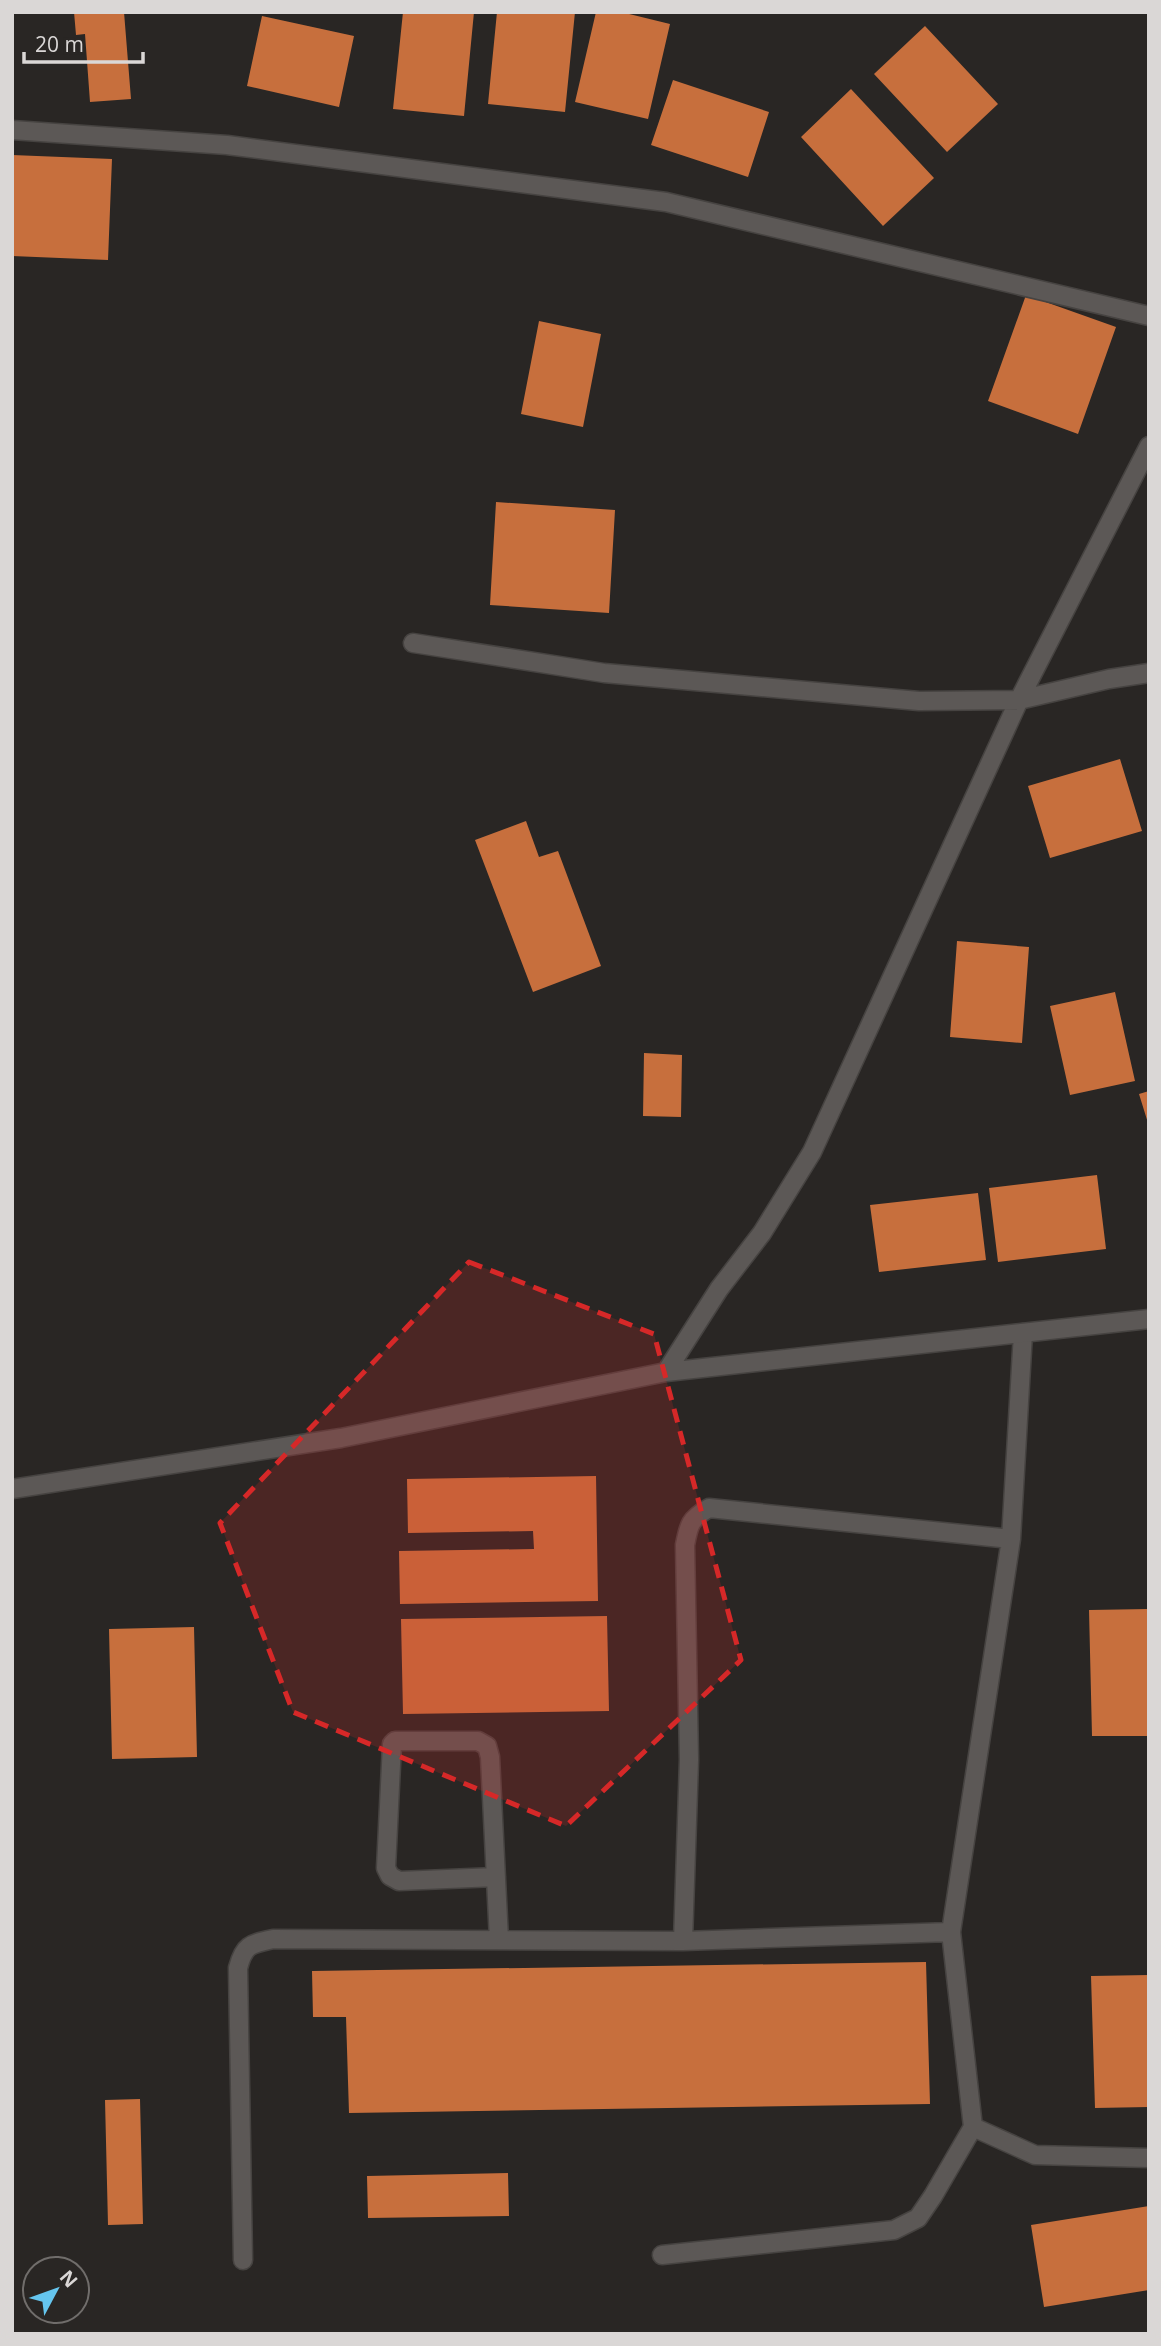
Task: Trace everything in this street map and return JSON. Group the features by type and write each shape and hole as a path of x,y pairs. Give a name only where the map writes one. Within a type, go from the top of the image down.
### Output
{"street":[{"path":"12,130 227,145 666,202 1149,316"},
{"path":"666,1372 719,1289 762,1233 812,1152 1018,700 1149,446"},
{"path":"413,643 604,673 919,701 1018,700 1109,679 1149,673"},
{"path":"12,1489 341,1438 666,1372 1149,1319"},
{"path":"662,2255 894,2230 918,2218 973,2127 951,1932 1011,1539 1023,1333"},
{"path":"683,1941 689,1760 685,1545 689,1523 709,1508 1011,1539"},
{"path":"496,1877 399,1881 390,1877 386,1868 392,1744 395,1741 478,1741 487,1746 490,1757 496,1877 499,1940"},
{"path":"243,2260 237,1968 242,1953 252,1943 273,1939 683,1941 951,1932"},
{"path":"973,2127 1035,2155 1149,2158"}],"highlighted area":[{"path":"469,1262 654,1334 741,1660 566,1826 293,1712 220,1523"}],"building":[{"path":"74,12 124,12 131,99 90,102 85,34 76,35"},
{"path":"403,12 474,12 464,116 393,109"},
{"path":"497,12 575,12 565,112 488,104"},
{"path":"596,12 621,12 670,24 648,119 575,102"},
{"path":"262,16 354,36 339,107 247,86"},
{"path":"925,26 998,104 947,152 874,74"},
{"path":"673,80 769,112 748,177 651,145"},
{"path":"851,89 934,178 883,226 801,137"},
{"path":"12,155 112,159 108,260 12,256"},
{"path":"1026,295 1116,327 1078,434 988,401"},
{"path":"539,321 601,334 583,427 521,414"},
{"path":"496,502 615,510 609,613 490,605"},
{"path":"1120,759 1142,831 1050,858 1028,786"},
{"path":"526,821 539,857 558,851 601,966 533,992 475,840"},
{"path":"957,941 1029,947 1022,1043 950,1037"},
{"path":"1115,992 1135,1081 1070,1095 1050,1006"},
{"path":"644,1053 682,1055 681,1117 643,1116"},
{"path":"1149,1091 1149,1123 1148,1123 1139,1094"},
{"path":"1097,1175 1106,1249 998,1262 989,1188"},
{"path":"978,1193 986,1260 879,1272 870,1205"},
{"path":"596,1476 598,1601 400,1604 399,1551 534,1549 533,1531 408,1533 407,1479"},
{"path":"1149,1609 1149,1736 1092,1736 1089,1610"},
{"path":"607,1616 609,1711 403,1714 401,1619"},
{"path":"194,1627 197,1757 112,1759 109,1629"},
{"path":"926,1962 930,2104 349,2113 346,2017 313,2017 312,1971"},
{"path":"1149,1975 1149,2107 1095,2108 1091,1976"},
{"path":"140,2099 143,2224 108,2225 105,2100"},
{"path":"508,2173 509,2216 368,2218 367,2176"},
{"path":"1149,2206 1149,2290 1044,2307 1031,2225"}]}
